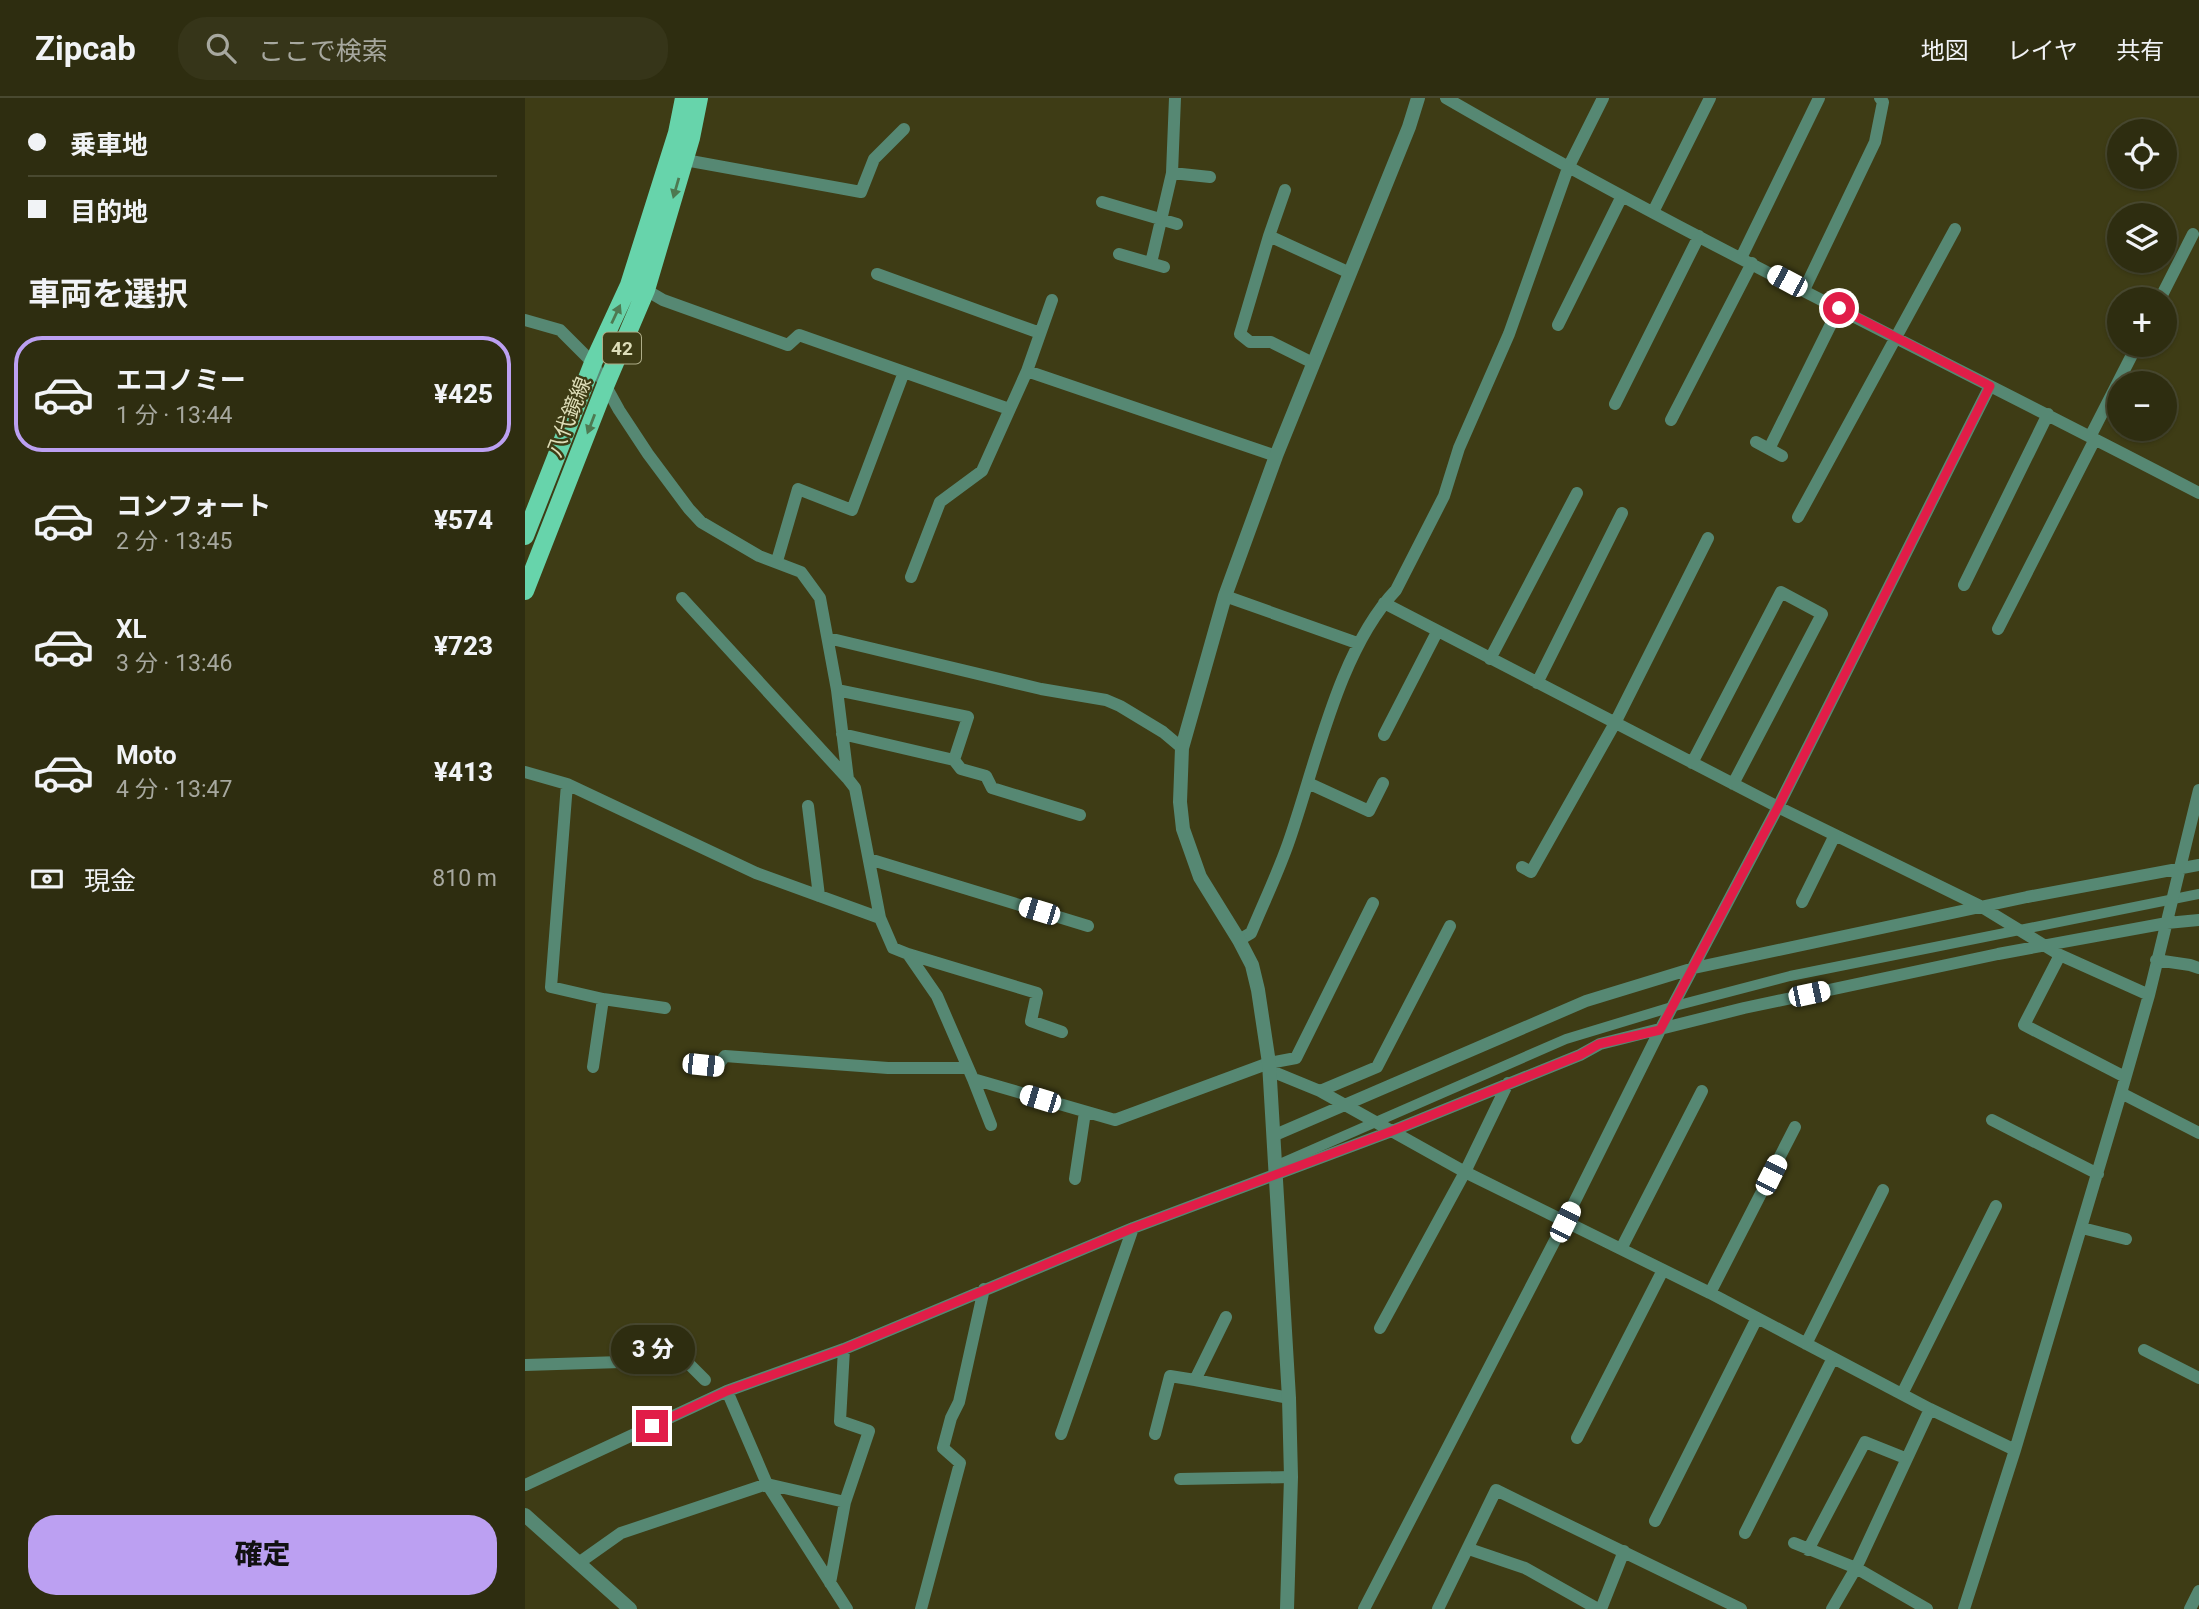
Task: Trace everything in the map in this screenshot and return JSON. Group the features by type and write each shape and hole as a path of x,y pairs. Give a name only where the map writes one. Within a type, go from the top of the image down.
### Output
{"main road":[{"name":"八代鏡線","path":"525,536 593,363 629,285 677,133 684,98"},
{"name":"八代鏡線","path":"525,591 646,290 685,160 699,98"}],"street":[{"path":"1119,254 1157,265 1161,219 1173,173 1175,98"},
{"path":"1291,1607 1290,1398 1269,1066 1252,965 1200,877 1186,839 1181,802 1182,748 1225,596 1276,457 1409,127 1418,98"},
{"path":"1447,98 1568,169 2199,493"},
{"path":"1239,940 1251,933 1287,847 1357,643 1396,590 1444,496 1459,448 1509,334 1568,169 1604,98"},
{"path":"1653,212 1710,98"},
{"path":"1671,420 1747,260 1819,98"},
{"path":"1804,290 1875,142 1883,102 1880,98"},
{"path":"685,160 861,192 874,159 904,129"},
{"path":"1173,173 1210,177"},
{"path":"1285,190 1240,334 1250,342 1271,342 1313,363"},
{"path":"1558,325 1622,196"},
{"path":"1102,202 1177,223"},
{"path":"1798,517 1955,229"},
{"path":"2166,287 2193,234"},
{"path":"1269,236 1350,273"},
{"path":"1615,404 1699,236"},
{"path":"877,274 1040,333"},
{"path":"646,290 663,300 788,345 799,335 1009,409"},
{"path":"911,577 940,502 982,471 1027,371 1052,300"},
{"path":"1769,449 1839,308"},
{"path":"525,320 560,330 593,363 648,454 688,509 701,522 759,556 801,572 820,598 837,690 848,779"},
{"path":"1998,629 2131,357"},
{"path":"1027,371 1276,457"},
{"path":"777,561 798,489 852,510 904,372"},
{"path":"1364,1609 1565,1222 1660,1030 1778,807 1990,386"},
{"path":"1964,585 2048,414"},
{"path":"1756,442 1782,456"},
{"path":"1490,659 1577,493"},
{"path":"1537,683 1622,513"},
{"path":"1522,867 1531,873 1615,723 1708,538"},
{"path":"1692,763 1781,592 1822,614 1733,784"},
{"path":"1225,596 1357,643"},
{"path":"682,598 855,788 880,918 893,948 1037,993 1031,1021 1062,1032"},
{"path":"1384,603 1778,807 1980,906 2060,955 2149,995"},
{"path":"1384,735 1437,632"},
{"path":"828,638 1041,689 1106,700 1121,706 1163,732 1182,748"},
{"path":"837,690 968,717 954,760"},
{"path":"842,734 954,760 961,769 986,776 992,788 1080,815"},
{"path":"525,772 567,784 756,873 880,918"},
{"path":"1308,783 1369,811 1383,783"},
{"path":"567,784 551,987 603,999 664,1008"},
{"path":"1964,1609 2098,1174 2149,995 2199,791"},
{"path":"808,806 819,896"},
{"path":"1802,902 1835,835"},
{"path":"869,859 1088,926"},
{"path":"1275,1135 1587,1001 1694,968 1980,906 2199,865"},
{"path":"525,1485 727,1391 844,1349 1274,1170 1374,1123 1566,1040 1675,1006 1790,976 2199,894"},
{"path":"688,1063 717,1066 725,1056 970,1073 1115,1120 1296,1058 1373,903"},
{"path":"1274,1170 1392,1131 1580,1055 1599,1044 1755,1006 1998,954 2167,923 2199,920"},
{"path":"1320,1091 1377,1067 1450,926"},
{"path":"908,954 937,996 991,1125"},
{"path":"2060,955 2024,1026 2125,1077"},
{"path":"2156,960 2199,968"},
{"path":"593,1067 603,999"},
{"path":"1269,1066 1320,1091 1465,1172 1710,1293 1930,1409 2014,1450"},
{"path":"1380,1328 1465,1172 1508,1083"},
{"path":"1621,1249 1702,1091"},
{"path":"2121,1093 2199,1133"},
{"path":"1075,1179 1085,1112"},
{"path":"1992,1120 2098,1174"},
{"path":"1710,1293 1795,1127"},
{"path":"1807,1343 1884,1190"},
{"path":"1902,1394 1996,1206"},
{"path":"1061,1434 1133,1228"},
{"path":"2082,1228 2126,1238"},
{"path":"1577,1438 1663,1270"},
{"path":"921,1609 960,1463 943,1448 951,1418 959,1402 984,1289"},
{"path":"1195,1380 1226,1317"},
{"path":"1655,1521 1757,1318"},
{"path":"830,1583 845,1502 869,1430 840,1421 844,1349"},
{"path":"2144,1350 2199,1378"},
{"path":"1745,1533 1833,1358"},
{"path":"525,1365 685,1360 705,1380"},
{"path":"1155,1434 1170,1376 1290,1398"},
{"path":"727,1391 767,1484 847,1609"},
{"path":"1832,1609 1856,1568 1930,1409"},
{"path":"1808,1550 1865,1442 1905,1458"},
{"path":"1180,1479 1291,1477"},
{"path":"580,1562 621,1533 767,1484 845,1502"},
{"path":"1444,1607 1496,1490 1741,1609"},
{"path":"525,1515 630,1609"},
{"path":"1794,1543 1856,1568 1927,1609"},
{"path":"1469,1549 1525,1568 1599,1609 1625,1551"},
{"path":"2190,1609 2199,1591"}],"route":[{"path":"652,1426 727,1391 844,1349 1133,1228 1392,1131 1580,1055 1599,1044 1660,1030 1778,807 1990,386 1839,308"}]}
